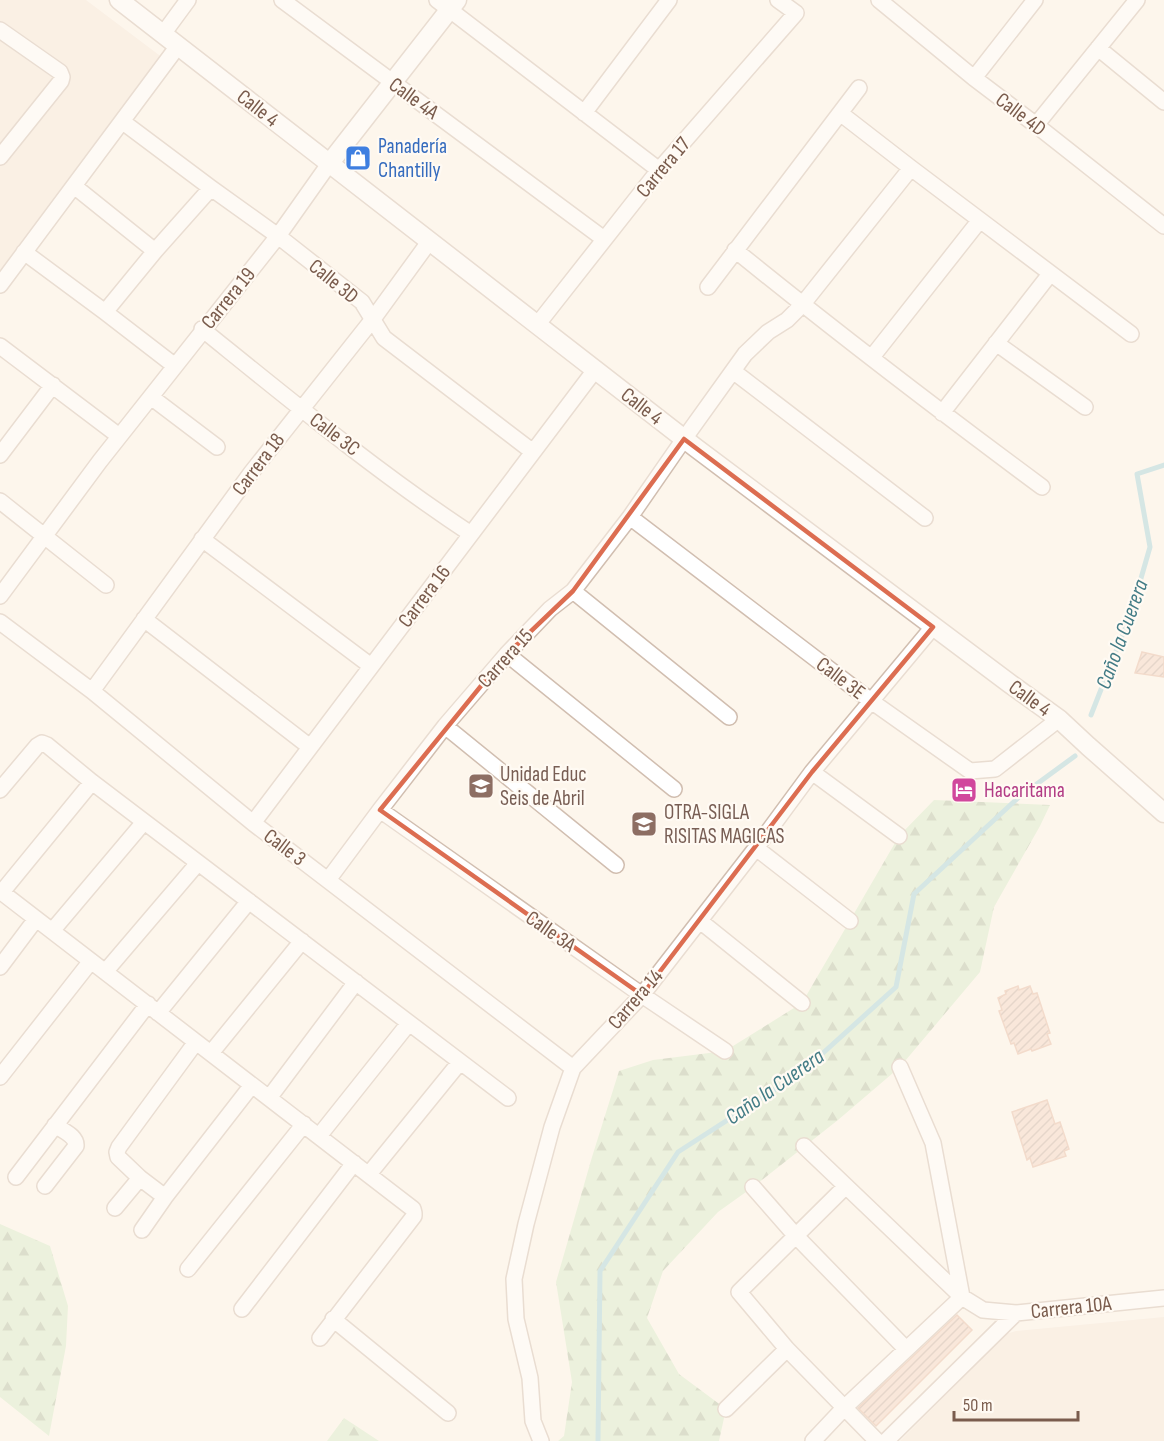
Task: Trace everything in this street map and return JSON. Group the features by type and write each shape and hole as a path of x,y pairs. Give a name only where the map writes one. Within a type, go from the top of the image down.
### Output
{"street":[{"name":"Calle 4","path":"119,0 684,439 1059,719 1164,813"},
{"path":"163,34 188,0"},
{"name":"Calle 4A","path":"282,0 604,239"},
{"path":"584,113 669,0"},
{"name":"Carrera 17","path":"537,325 659,170 796,13 778,0"},
{"name":"Calle 4D","path":"879,0 974,78 1164,226"},
{"path":"974,78 1035,0"},
{"path":"1036,125 1137,0"},
{"path":"448,3 584,113 659,170"},
{"name":"Carrera 19","path":"0,596 119,436 278,236 329,164 393,82 448,3"},
{"path":"0,30 60,72 62,77 0,157"},
{"path":"0,285 178,46"},
{"path":"1098,48 1164,102"},
{"path":"708,287 860,88"},
{"path":"840,113 1131,334"},
{"name":"Calle 3D","path":"123,122 278,236 362,302 384,338 533,452"},
{"name":"Carrera 15","path":"328,880 445,726 507,654 550,609 573,591 630,517 745,354 768,332 787,320 802,304 911,168"},
{"path":"74,186 155,251"},
{"path":"105,312 211,188"},
{"path":"872,357 980,220"},
{"name":"Carrera 18","path":"92,691 202,539 301,408 373,320 429,242"},
{"path":"735,250 942,413 1042,487"},
{"path":"24,252 175,366"},
{"path":"942,413 1050,274"},
{"name":"Calle 3C","path":"202,329 301,408 427,504 471,534"},
{"path":"996,343 1085,407"},
{"path":"0,346 119,436"},
{"name":"Carrera 16","path":"253,823 595,370"},
{"path":"733,371 925,518"},
{"path":"0,455 53,386"},
{"path":"151,397 217,447"},
{"path":"0,501 106,585"},
{"name":"Calle 3E","path":"630,517 871,701 970,771 995,769 1059,719"},
{"path":"202,539 371,666"},
{"path":"573,591 729,717"},
{"path":"144,619 310,747"},
{"name":"Calle 3","path":"0,622 92,691 253,823 573,1068"},
{"name":"Carrera 14","path":"541,1441 533,1421 530,1378 516,1320 514,1279 552,1127 573,1068 642,995 812,772 933,627"},
{"path":"507,654 674,789"},
{"path":"445,726 616,865"},
{"path":"0,790 37,746 42,743 47,745 144,822 508,1098"},
{"path":"812,772 899,836"},
{"path":"92,782 1,892 413,1209 414,1216 320,1338"},
{"name":"Calle 3A","path":"380,810 725,1051"},
{"path":"52,931 144,822"},
{"path":"756,848 850,921"},
{"path":"105,972 198,863"},
{"path":"16,1177 55,1125 153,1008 249,901"},
{"path":"0,967 36,919"},
{"path":"700,921 802,1003"},
{"path":"211,1053 302,941"},
{"path":"0,1077 91,961"},
{"path":"269,1098 356,982"},
{"path":"319,1136 409,1023"},
{"path":"165,1197 140,1178 118,1157 117,1152 196,1042"},
{"path":"369,1174 460,1062"},
{"path":"900,1067 933,1143 962,1297"},
{"path":"142,1230 252,1085"},
{"path":"188,1269 304,1124"},
{"path":"45,1186 77,1142 55,1125"},
{"path":"804,1146 962,1297 983,1310 1016,1312"},
{"path":"242,1309 354,1163"},
{"path":"115,1208 140,1178"},
{"path":"846,1186 739,1292 787,1349 877,1441"},
{"path":"753,1187 795,1236 906,1349"},
{"path":"813,1441 845,1407 962,1297"},
{"name":"Carrera 10A","path":"886,1441 1016,1312 1164,1298"},
{"path":"333,1319 448,1413"},
{"path":"726,1408 787,1349"}],"highlighted area":[{"path":"684,439 933,627 812,772 642,995 380,810 507,654 573,591"}],"shaded area":[{"path":"0,0 86,0 163,58 0,271"},
{"path":"1164,1317 1164,1441 900,1441 1006,1334 1016,1331"}],"green space":[{"path":"934,800 1050,805 994,907 980,972 900,1067 838,1120 718,1212 663,1271 647,1318 679,1374 726,1409 719,1441 558,1441 564,1436 572,1382 556,1282 619,1071 653,1060 725,1051 802,1003 899,836"},
{"path":"0,1224 50,1246 68,1306 66,1346 49,1436 0,1397"},
{"path":"344,1418 379,1441 327,1441"}],"building":[{"path":"1142,652 1164,657 1164,677 1135,673"},
{"path":"1018,986 1019,990 1030,986 1033,994 1037,993 1050,1033 1047,1034 1051,1044 1018,1054 1014,1043 1011,1044 999,1011 1002,1010 998,998 1006,994 1005,991"},
{"path":"1047,1100 1055,1124 1060,1122 1069,1149 1064,1151 1066,1156 1033,1167 1030,1158 1027,1160 1012,1112"},
{"path":"957,1315 972,1330 876,1426 858,1408"}],"waterway":[{"name":"Caño la Cuerera","path":"1091,715 1131,613 1150,547 1137,474 1164,465"},
{"name":"Caño la Cuerera","path":"598,1441 600,1271 678,1152 802,1072 896,987 914,894 1019,797 1075,756"}],"place":[{"name":"Panadería Chantilly","path":"358,158"},
{"name":"Unidad Educ Seis de Abril","path":"481,786"},
{"name":"Hacaritama","path":"964,790"},
{"name":"OTRA-SIGLA RISITAS MAGICAS","path":"644,824"}]}
